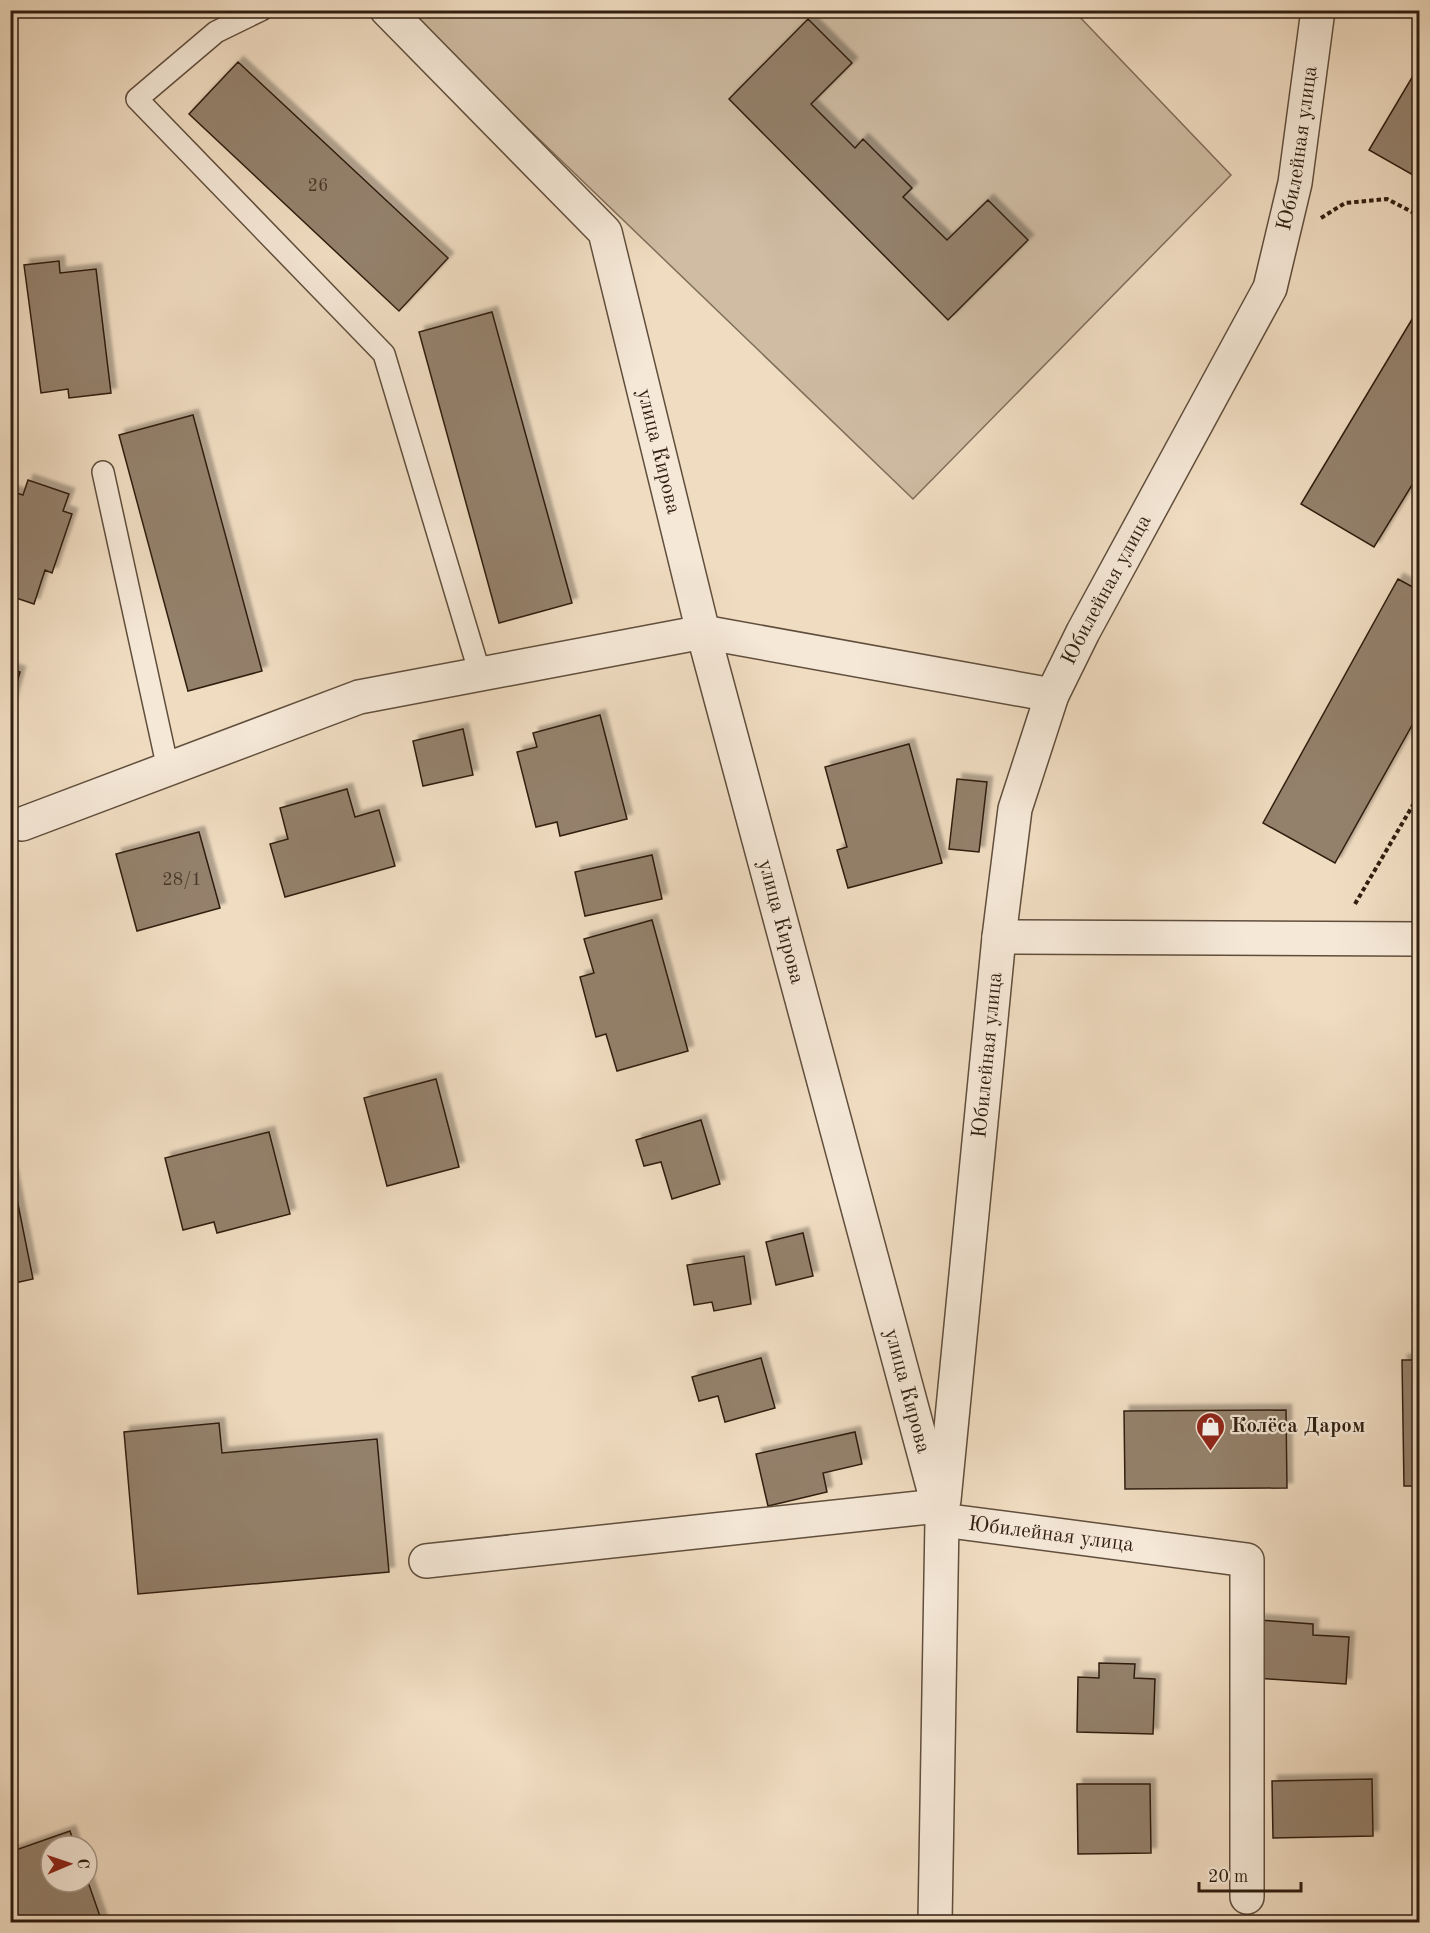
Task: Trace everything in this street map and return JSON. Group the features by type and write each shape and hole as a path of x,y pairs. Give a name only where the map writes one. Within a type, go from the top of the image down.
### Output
{"street":[{"name":"улица Кирова","path":"387,10 605,232 703,632 940,1513 935,1923"},
{"name":"Юбилейная улица","path":"1247,1897 1247,1560 940,1513 999,938 1015,809 1052,695 1083,632 1270,288 1295,183 1318,10"},
{"path":"22,824 359,697 703,632 1052,695"},
{"path":"999,938 1419,939"},
{"path":"426,1561 940,1513"}],"lane":[{"path":"261,10 216,32 137,99 384,354 480,674"},
{"path":"103,472 168,769"}],"path":[{"path":"1280,246 1345,203 1387,199 1419,216"},
{"path":"1334,939 1419,794"}],"shaded area":[{"path":"406,11 1074,11 1231,175 913,499"}],"building":[{"path":"808,19 852,63 811,104 855,148 863,139 912,188 903,197 947,240 988,200 1028,240 948,320 729,99"},
{"path":"238,62 448,258 399,311 189,114"},
{"path":"1420,64 1420,179 1369,150"},
{"path":"59,261 60,273 96,269 111,393 69,398 68,389 41,393 24,265"},
{"path":"1420,306 1420,472 1374,547 1301,504"},
{"path":"492,312 572,603 499,623 419,332"},
{"path":"193,415 262,671 188,691 119,435"},
{"path":"28,480 69,494 63,511 72,514 52,573 45,570 34,604 10,596 10,491 23,495"},
{"path":"1398,579 1420,591 1420,711 1335,863 1263,823"},
{"path":"10,669 20,672 10,708"},
{"path":"600,715 627,819 560,836 557,822 536,827 517,752 537,747 533,733"},
{"path":"463,729 473,775 423,786 413,741"},
{"path":"909,744 942,863 848,888 837,850 847,847 825,767"},
{"path":"957,779 987,782 979,852 949,849"},
{"path":"347,789 355,817 379,810 395,866 285,897 270,844 288,839 280,808"},
{"path":"199,832 220,908 137,931 116,854"},
{"path":"652,855 662,899 585,916 575,872"},
{"path":"652,920 688,1051 617,1071 606,1034 596,1037 580,977 594,973 584,939"},
{"path":"436,1079 459,1167 387,1186 364,1098"},
{"path":"701,1120 720,1184 672,1199 661,1162 644,1166 636,1140"},
{"path":"269,1132 290,1214 217,1233 214,1222 183,1230 165,1158"},
{"path":"10,1174 12,1174 33,1279 10,1284"},
{"path":"1420,1206 1420,1235 1416,1235 1416,1207"},
{"path":"803,1233 813,1276 776,1285 766,1242"},
{"path":"744,1256 751,1304 714,1311 712,1302 694,1305 687,1265"},
{"path":"761,1358 775,1408 725,1422 718,1396 699,1401 692,1377"},
{"path":"1402,1360 1420,1360 1420,1486 1404,1486"},
{"path":"1286,1410 1287,1488 1125,1489 1124,1411"},
{"path":"219,1423 222,1453 377,1439 389,1572 138,1594 124,1432"},
{"path":"855,1432 862,1464 823,1473 827,1492 768,1506 756,1454"},
{"path":"1259,1620 1313,1624 1313,1635 1349,1637 1346,1684 1255,1678"},
{"path":"1099,1663 1135,1664 1134,1678 1155,1679 1153,1734 1077,1732 1078,1677 1099,1678"},
{"path":"1372,1779 1373,1836 1273,1838 1272,1781"},
{"path":"1077,1784 1150,1784 1151,1853 1078,1854"},
{"path":"39,1842 39,1894 92,1894 102,1922 10,1922 10,1852"}],"place":[{"name":"Колёса Даром","path":"1210,1452"}]}
